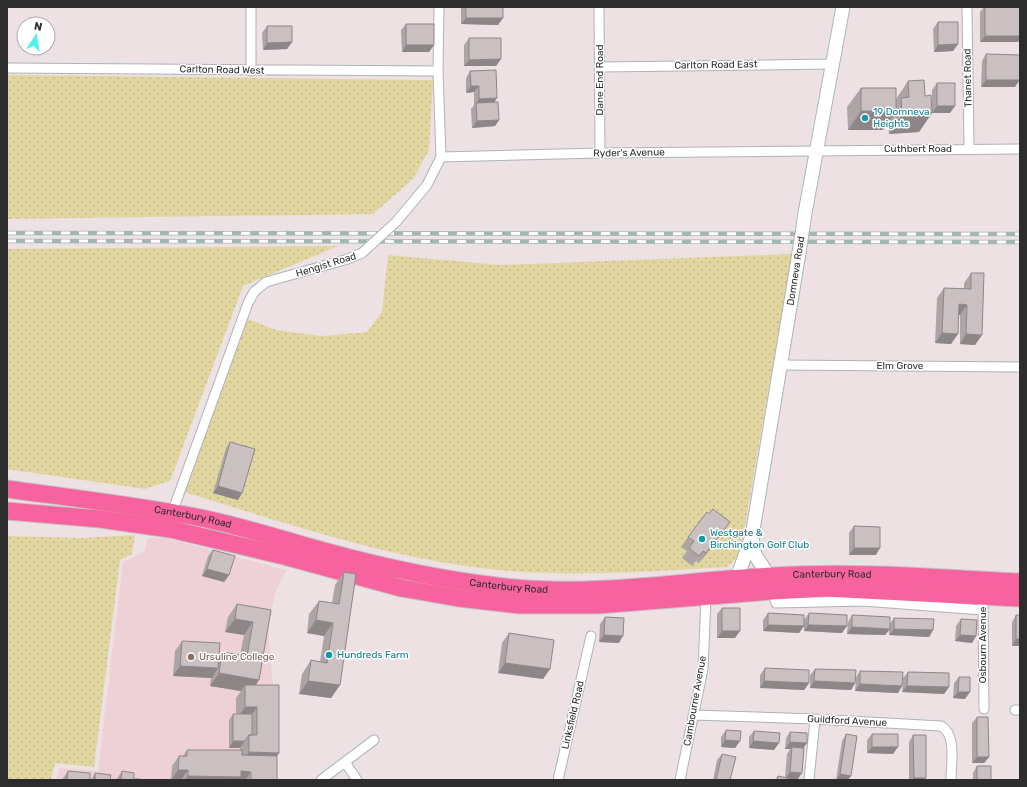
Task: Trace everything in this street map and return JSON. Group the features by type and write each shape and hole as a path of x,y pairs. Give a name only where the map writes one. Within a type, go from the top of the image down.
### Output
{"highway":[{"name":"Canterbury Road","path":"7,489 121,504 172,513 287,540 393,569 460,583 520,588 597,590 737,578 770,583"},
{"name":"Canterbury Road","path":"7,511 100,519 170,529 284,556 401,588 458,598 519,605 598,605 706,597 823,573 898,575 983,595 1020,598"},
{"name":"Canterbury Road","path":"983,595 1020,582"}],"street":[{"path":"251,7 251,71"},
{"name":"Hengist Road","path":"172,513 248,303 254,292 266,282 362,254 396,222 427,186 441,158 438,71 439,7"},
{"name":"Dane End Road","path":"599,7 600,153"},
{"name":"Domneva Road","path":"737,578 752,536 798,253 843,7"},
{"name":"Thanet Road","path":"967,7 969,149"},
{"name":"Carlton Road East","path":"600,66 832,64"},
{"name":"Carlton Road West","path":"7,68 251,71 438,71"},
{"name":"Cuthbert Road","path":"817,150 1020,149"},
{"name":"Ryder's Avenue","path":"441,158 600,153 817,150"},
{"name":"Elm Grove","path":"780,365 1020,367"},
{"name":"Domneva Road","path":"752,536 755,554 770,583"},
{"name":"Canterbury Road","path":"770,583 776,603 863,601 983,595"},
{"name":"Osbourn Avenue","path":"983,595 984,709"},
{"name":"Cambourne Avenue","path":"680,780 703,669 706,597"},
{"name":"Linksfield Road","path":"558,780 584,650 591,636"},
{"name":"Guildford Avenue","path":"694,715 816,719 941,726 948,730 951,738 951,780"},
{"path":"809,780 816,719"},
{"path":"321,780 374,740"},
{"path":"345,762 357,780"}],"shaded area":[{"path":"7,75 433,80 429,150 413,179 373,214 7,219"},
{"path":"338,246 243,286 170,481 145,489 7,469 7,249"},
{"path":"792,254 740,554 727,567 575,573 524,572 480,568 394,553 268,518 184,492 248,319 276,330 321,336 367,332 382,312 388,255 500,265"},
{"path":"135,535 132,554 120,560 94,767 55,763 51,780 7,780 7,536 82,538"},
{"name":"Ursuline College","path":"148,538 166,538 286,570 275,594 268,627 273,687 274,780 56,780 59,768 98,771 123,562 144,552"}],"building":[{"path":"466,7 503,7 503,18 466,18"},
{"path":"985,7 1020,7 1020,36 985,36"},
{"path":"938,22 958,22 958,44 938,45"},
{"path":"406,24 434,24 434,45 406,45"},
{"path":"267,26 292,26 292,42 267,43"},
{"path":"469,38 501,38 501,59 469,60"},
{"path":"986,54 1020,55 1020,80 986,80"},
{"path":"496,70 497,98 479,99 479,86 471,86 470,71"},
{"path":"924,80 925,96 931,95 932,113 902,115 901,98 909,97 908,81"},
{"path":"937,83 955,83 955,106 937,106"},
{"path":"861,88 896,88 896,111 861,111"},
{"path":"498,102 499,120 477,121 476,103"},
{"path":"971,273 984,273 982,335 966,334 967,305 959,304 958,334 942,333 944,288 971,289"},
{"path":"230,442 255,449 242,493 218,486"},
{"name":"Westgate & Birchington Golf Club","path":"713,509 730,522 706,553 703,551 699,556 689,548 694,541 688,537 707,512 709,514"},
{"path":"854,526 880,527 880,548 854,548"},
{"path":"213,550 235,556 229,575 207,569"},
{"path":"344,572 356,574 340,685 308,681 311,660 327,663 333,623 316,620 319,601 339,604"},
{"path":"237,604 271,610 259,680 219,673 222,652 247,656 253,622 235,619"},
{"path":"722,608 740,608 740,631 722,631"},
{"path":"768,613 804,615 804,626 768,625"},
{"path":"809,613 847,615 847,626 808,625"},
{"path":"852,615 890,617 890,629 852,627"},
{"path":"1016,615 1020,615 1020,639 1016,639"},
{"path":"605,617 624,618 623,636 604,635"},
{"path":"894,618 934,619 933,630 894,629"},
{"path":"961,619 977,620 976,636 960,635"},
{"path":"509,633 554,640 550,669 505,663"},
{"path":"182,641 220,643 218,668 180,666"},
{"path":"765,668 809,670 809,683 764,681"},
{"path":"815,669 856,670 855,683 814,681"},
{"path":"860,671 903,672 902,686 860,684"},
{"path":"908,672 949,673 949,687 907,686"},
{"path":"959,677 970,677 970,692 958,692"},
{"path":"245,685 279,685 279,753 249,752 249,735 257,735 257,707 245,707"},
{"path":"233,714 252,714 252,735 249,735 245,741 233,741"},
{"path":"977,717 988,717 989,757 977,757"},
{"path":"726,730 741,731 740,741 725,740"},
{"path":"754,731 780,733 779,743 753,741"},
{"path":"790,732 807,733 807,743 790,742"},
{"path":"846,734 857,736 851,776 840,774"},
{"path":"872,734 898,734 898,747 872,747"},
{"path":"913,735 926,735 926,778 914,778"},
{"path":"792,747 804,748 802,773 790,772"},
{"path":"187,750 242,750 242,755 277,756 277,780 251,780 251,772 241,771 241,777 188,776 188,770 178,770 179,756 187,756"},
{"path":"722,754 736,757 730,780 716,780"},
{"path":"977,766 991,766 991,780 977,780"},
{"path":"68,771 90,773 90,780 67,780"},
{"path":"122,771 134,773 134,779 140,780 121,780"},
{"path":"95,773 111,775 110,780 95,780"},
{"path":"778,776 792,779 777,780"}],"railway":[{"path":"7,233 1020,234"},
{"path":"7,241 1020,242"}],"place":[{"name":"19 Domneva Heights","path":"865,118"},
{"name":"Westgate & Birchington Golf Club","path":"702,539"},
{"name":"Hundreds Farm","path":"329,655"},
{"name":"Ursuline College","path":"191,657"}]}
